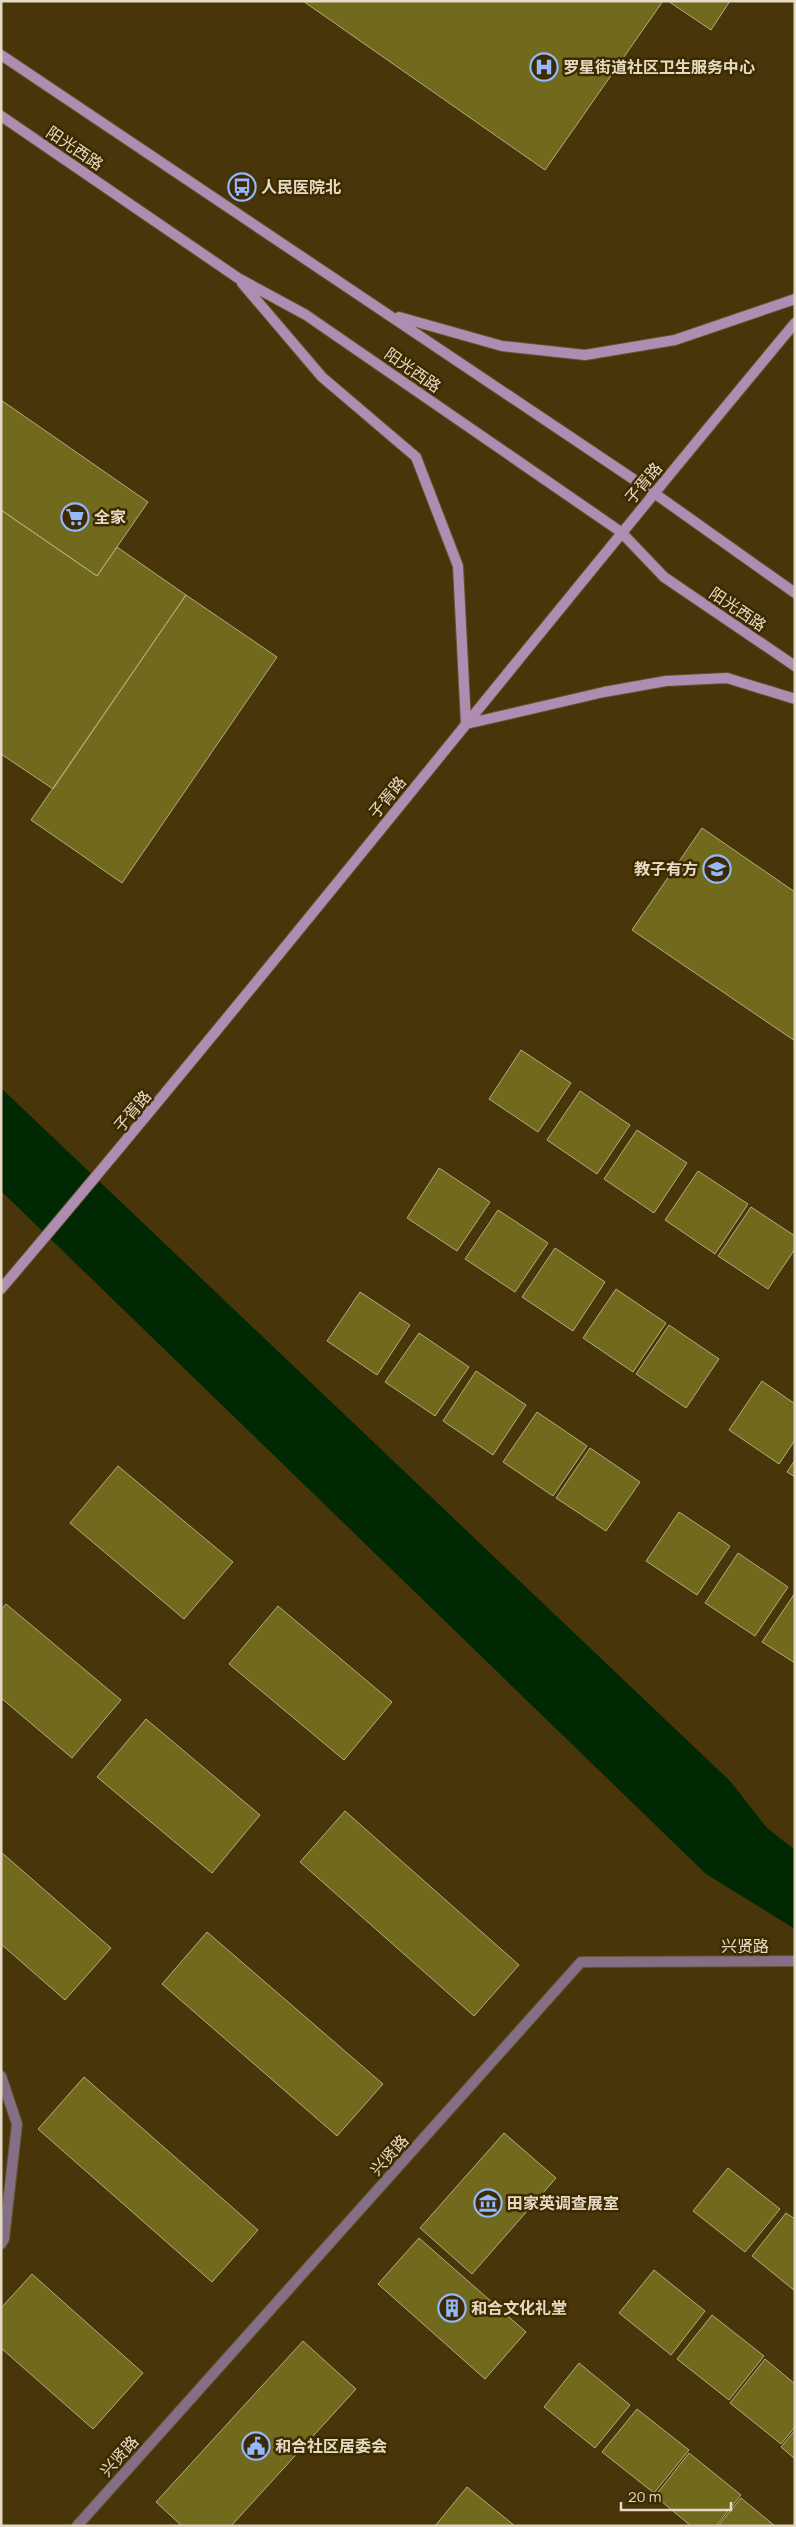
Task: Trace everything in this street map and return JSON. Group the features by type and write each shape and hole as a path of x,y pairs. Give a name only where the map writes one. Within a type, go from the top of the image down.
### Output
{"street":[{"name":"阳光西路","path":"1,54 654,493 795,593"},
{"name":"阳光西路","path":"1,116 238,278 306,315 622,532 664,577 795,666"},
{"path":"238,278 322,377 416,457 458,566 466,724 604,692 666,681 727,678 795,699"},
{"path":"390,315 502,346 585,355 675,340 795,299"},
{"name":"子胥路","path":"1,1289 155,1108 622,532 795,323"},
{"name":"兴贤路","path":"77,2526 581,1962 795,1961"},
{"path":"1,2076 18,2124 4,2239 1,2244"}],"shaded area":[{"path":"1,1088 731,1782 767,1828 795,1850 795,1929 706,1874 1,1191"}],"building":[{"path":"303,1 663,1 545,170"},
{"path":"668,1 730,1 711,30"},
{"path":"1,400 148,502 97,576 1,510"},
{"path":"1,510 97,576 117,547 186,595 53,789 1,754"},
{"path":"186,595 277,657 122,883 31,820"},
{"path":"702,828 795,892 795,1041 632,930"},
{"path":"521,1050 571,1083 538,1132 489,1099"},
{"path":"580,1091 630,1125 597,1174 547,1140"},
{"path":"637,1130 687,1163 654,1213 604,1179"},
{"path":"439,1168 490,1202 457,1251 407,1218"},
{"path":"698,1171 748,1204 715,1254 665,1220"},
{"path":"751,1207 795,1236 795,1249 768,1289 718,1256"},
{"path":"498,1210 548,1243 515,1292 465,1259"},
{"path":"555,1248 605,1282 573,1331 522,1297"},
{"path":"616,1289 666,1323 633,1372 583,1338"},
{"path":"360,1292 410,1325 377,1375 327,1341"},
{"path":"669,1325 719,1359 686,1408 636,1374"},
{"path":"419,1333 469,1367 435,1416 385,1382"},
{"path":"476,1371 526,1405 493,1455 443,1421"},
{"path":"762,1381 795,1404 795,1440 779,1464 729,1430"},
{"path":"537,1412 587,1446 553,1496 503,1462"},
{"path":"590,1448 640,1482 606,1531 556,1498"},
{"path":"795,1460 795,1477 787,1472"},
{"path":"118,1466 233,1562 184,1619 70,1523"},
{"path":"679,1512 730,1546 697,1595 646,1561"},
{"path":"738,1553 788,1587 755,1636 705,1603"},
{"path":"795,1593 795,1663 762,1642"},
{"path":"6,1604 121,1700 72,1758 1,1698 1,1610"},
{"path":"278,1606 392,1702 344,1760 229,1664"},
{"path":"146,1719 260,1815 212,1873 97,1777"},
{"path":"345,1811 519,1965 474,2016 300,1862"},
{"path":"1,1852 111,1948 65,2000 1,1944"},
{"path":"207,1932 383,2084 337,2136 162,1984"},
{"path":"84,2077 258,2230 212,2282 38,2129"},
{"name":"田家英调查展室","path":"504,2133 556,2178 472,2274 420,2228"},
{"path":"728,2168 780,2209 745,2252 693,2211"},
{"path":"786,2213 795,2219 795,2291 752,2256"},
{"name":"和合文化礼堂","path":"419,2238 526,2332 485,2379 378,2284"},
{"path":"654,2270 705,2311 671,2355 619,2313"},
{"path":"32,2274 143,2373 93,2429 1,2348 1,2308"},
{"path":"712,2315 764,2356 729,2400 677,2359"},
{"name":"和合社区居委会","path":"303,2341 356,2389 231,2526 182,2526 156,2502"},
{"path":"765,2359 795,2384 795,2427 781,2444 730,2403"},
{"path":"579,2363 630,2405 595,2448 544,2407"},
{"path":"637,2409 689,2450 654,2493 602,2452"},
{"path":"795,2430 795,2459 781,2447"},
{"path":"689,2453 741,2495 716,2526 691,2526 655,2496"},
{"path":"467,2487 515,2526 435,2526"},
{"path":"741,2498 775,2526 718,2526"}],"place":[{"name":"罗星街道社区卫生服务中心","path":"544,67"},
{"name":"人民医院北","path":"242,187"},
{"name":"全家","path":"75,517"},
{"name":"教子有方","path":"717,869"},
{"name":"田家英调查展室","path":"488,2203"},
{"name":"和合文化礼堂","path":"452,2308"},
{"name":"和合社区居委会","path":"256,2446"}]}
